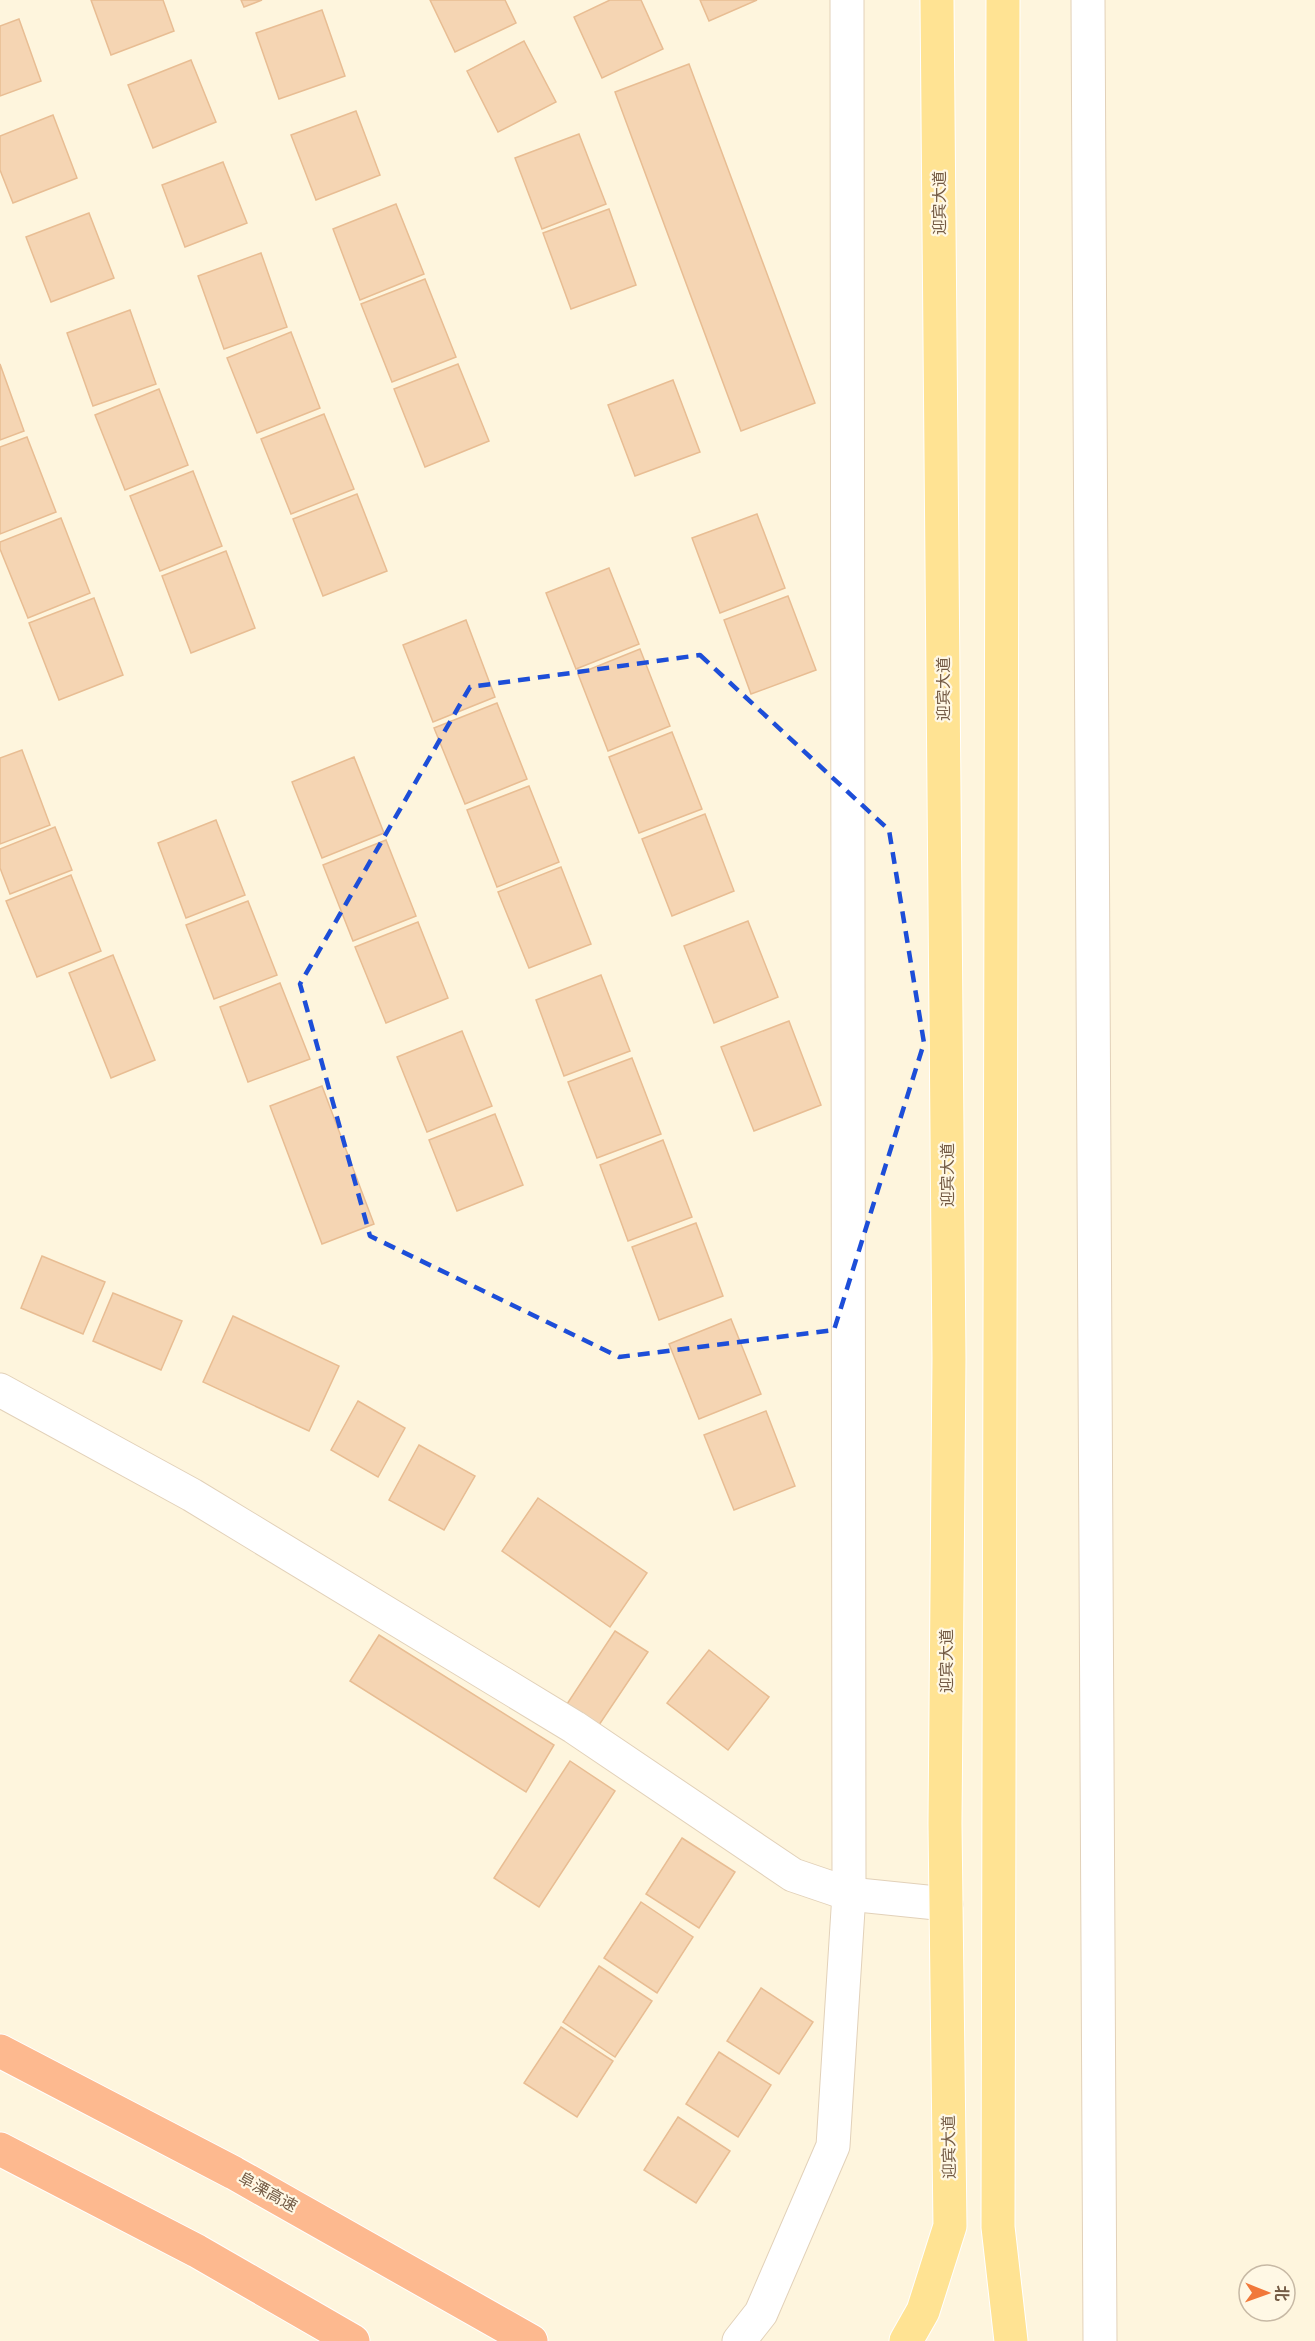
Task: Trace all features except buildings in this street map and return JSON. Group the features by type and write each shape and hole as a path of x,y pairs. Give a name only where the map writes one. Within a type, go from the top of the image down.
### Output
{"highway":[{"name":"阜溧高速","path":"0,2051 234,2173 531,2341"},
{"path":"0,2149 197,2252 353,2341"}],"main road":[{"name":"迎宾大道","path":"906,2341 923,2311 950,2226 946,1904 948,1346 937,0"},
{"path":"1003,0 998,2227 1011,2341"}],"street":[{"path":"739,2341 761,2313 833,2146 849,1894 847,0"},
{"path":"1088,0 1100,2341"},
{"path":"0,1390 192,1495 554,1714 793,1875 849,1894 946,1904"}],"highlighted area":[{"path":"700,655 889,830 924,1043 834,1330 619,1357 370,1236 300,984 470,687"}]}
